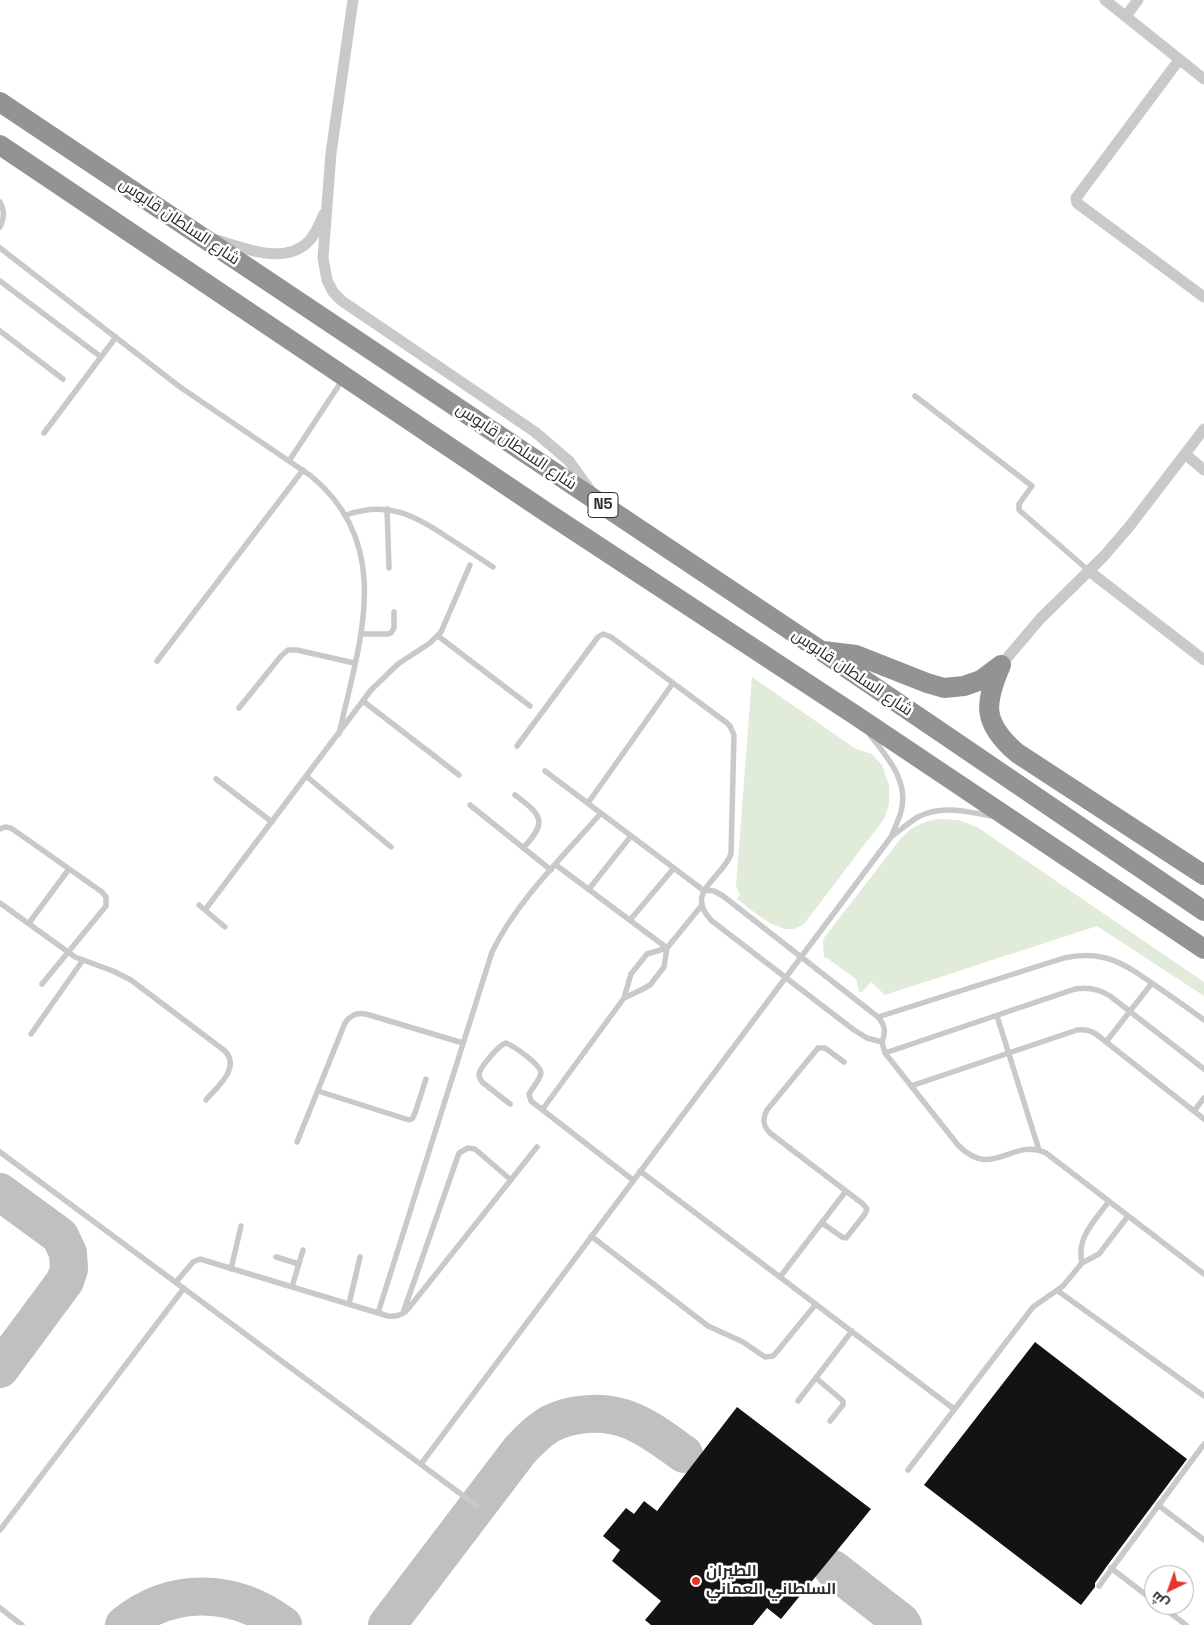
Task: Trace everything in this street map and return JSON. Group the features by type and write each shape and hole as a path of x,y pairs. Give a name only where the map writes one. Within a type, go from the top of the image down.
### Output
{"highway":[{"name":"شارع السلطان قابوس","path":"0,102 820,650 1204,912"},
{"name":"شارع السلطان قابوس","path":"4,148 1204,949"},
{"path":"820,650 856,655 927,684 944,688 964,686 980,680 1001,666"},
{"path":"1001,666 989,698 989,710 999,735 1006,744 1016,753 1204,875"}],"street":[{"path":"353,0 331,153 323,258 327,280 337,296 535,432 569,461 600,503"},
{"path":"1105,0 1204,79"},
{"path":"1126,16 1138,0"},
{"path":"1179,60 1076,198 1077,204 1204,296"},
{"path":"196,233 264,252 285,253 309,242 326,210"},
{"path":"1001,666 1040,619 1089,571 1129,527 1204,429"},
{"path":"1185,454 1204,470"},
{"path":"1089,571 1204,660"}],"lane":[{"path":"0,202 4,212 0,227"},
{"path":"0,248 180,388 302,470 327,490 346,515 354,531 362,564 365,598 361,634 339,734"},
{"path":"0,281 101,356"},
{"path":"0,331 63,379"},
{"path":"44,433 116,337"},
{"path":"289,460 345,377"},
{"path":"915,396 1032,486 1019,504 1019,510 1089,571"},
{"path":"157,661 302,470"},
{"path":"346,515 366,510 387,509 407,514 417,518 493,566"},
{"path":"387,509 389,568"},
{"path":"205,910 363,700 391,670 438,636 445,626 470,565"},
{"path":"361,634 392,633 394,628 394,612"},
{"path":"517,746 600,635 606,634 727,722 734,735 731,854 728,861 703,890 702,905 704,912 712,921 861,1034 882,1042"},
{"path":"438,636 530,706"},
{"path":"239,708 288,650 297,650 354,663"},
{"path":"588,803 673,683"},
{"path":"363,700 459,775"},
{"path":"421,1464 590,1236 891,837 902,806 903,797 900,779 890,760 854,715"},
{"path":"545,771 703,890 718,893 878,1017 884,1027 882,1042 885,1053 958,1145 969,1155 976,1159 988,1160 1025,1149 1039,1150 1046,1153 1204,1274"},
{"path":"306,776 392,846"},
{"path":"216,779 272,822"},
{"path":"515,795 533,808 539,822 536,834 523,848"},
{"path":"470,805 551,870"},
{"path":"891,837 918,817 935,810 954,810 1010,820"},
{"path":"378,1312 488,964 498,940 519,908 602,813"},
{"path":"0,829 5,827 11,828 105,894 107,900 106,906 42,984"},
{"path":"588,889 631,836"},
{"path":"556,865 668,948"},
{"path":"630,920 674,868"},
{"path":"29,924 69,869"},
{"path":"0,904 68,952 131,980 229,1054 231,1068 206,1100"},
{"path":"199,905 225,927"},
{"path":"624,998 650,984 664,967 668,948 702,905"},
{"path":"542,1110 624,998 629,977 644,957 650,952 668,948"},
{"path":"878,1017 1073,956 1093,955 1112,959 1130,967 1204,1020"},
{"path":"31,1034 83,960"},
{"path":"1106,1042 1152,983"},
{"path":"885,1053 1075,989 1087,988 1105,993 1204,1069"},
{"path":"296,1142 345,1023 356,1014 366,1014 463,1043"},
{"path":"997,1016 1010,1052 1039,1150"},
{"path":"911,1086 1077,1030 1092,1031 1204,1119"},
{"path":"510,1104 482,1082 479,1077 480,1071 499,1046 506,1043 539,1067 540,1076 529,1094 531,1101 633,1180"},
{"path":"822,1222 846,1238 867,1209 864,1204 770,1133 765,1128 764,1120 767,1110 818,1048 825,1048 844,1062"},
{"path":"318,1091 409,1120 415,1114 426,1079"},
{"path":"1194,1111 1204,1098"},
{"path":"176,1282 193,1262 198,1260 393,1317 402,1315 537,1147"},
{"path":"402,1315 459,1153 468,1148 475,1149 511,1180"},
{"path":"0,1152 478,1506"},
{"path":"640,1171 954,1409"},
{"path":"780,1277 846,1191"},
{"path":"1082,1263 1080,1249 1084,1236 1109,1201"},
{"path":"908,1470 1033,1307 1038,1302 1058,1291 1082,1263 1094,1258 1104,1250 1128,1216"},
{"path":"231,1269 241,1226"},
{"path":"590,1236 708,1326 744,1342 766,1357 776,1354 816,1304"},
{"path":"292,1287 303,1250"},
{"path":"276,1257 298,1264"},
{"path":"349,1304 360,1257"},
{"path":"0,1530 184,1288"},
{"path":"1058,1291 1204,1396"},
{"path":"798,1401 852,1331"},
{"path":"816,1378 843,1400 842,1407 830,1421"},
{"path":"1099,1586 1204,1444"},
{"path":"1158,1505 1204,1540"},
{"path":"1111,1568 1144,1593"},
{"path":"0,1608 22,1625"},
{"path":"1173,1615 1186,1625"}],"green space":[{"path":"752,677 856,749 872,754 882,765 889,785 889,805 884,819 804,924 793,929 779,927 756,914 737,899 740,895 736,887"},
{"path":"939,819 959,820 977,827 1204,982 1204,996 1097,926 885,995 871,982 862,992 859,992 856,979 827,958 824,958 824,938 902,837 919,825"}],"building":[{"path":"1035,1342 1187,1459 1107,1566 1095,1583 1095,1587 1081,1605 924,1485"},
{"path":"737,1407 871,1509 781,1619 767,1608 753,1625 651,1625 645,1620 661,1601 612,1561 620,1550 603,1536 626,1508 634,1514 644,1501 657,1511"}],"taxiway":[{"path":"0,1192 60,1236 68,1253 69,1269 65,1281 0,1369"},
{"path":"387,1625 520,1450 548,1425 579,1415 609,1415 623,1418 647,1429 684,1454"},
{"path":"833,1569 903,1625"},
{"path":"124,1625 143,1612 162,1603 182,1598 203,1596 224,1598 244,1604 264,1613 283,1625"}],"place":[{"name":"الطيران السلطاني العماني","path":"696,1581"}]}
